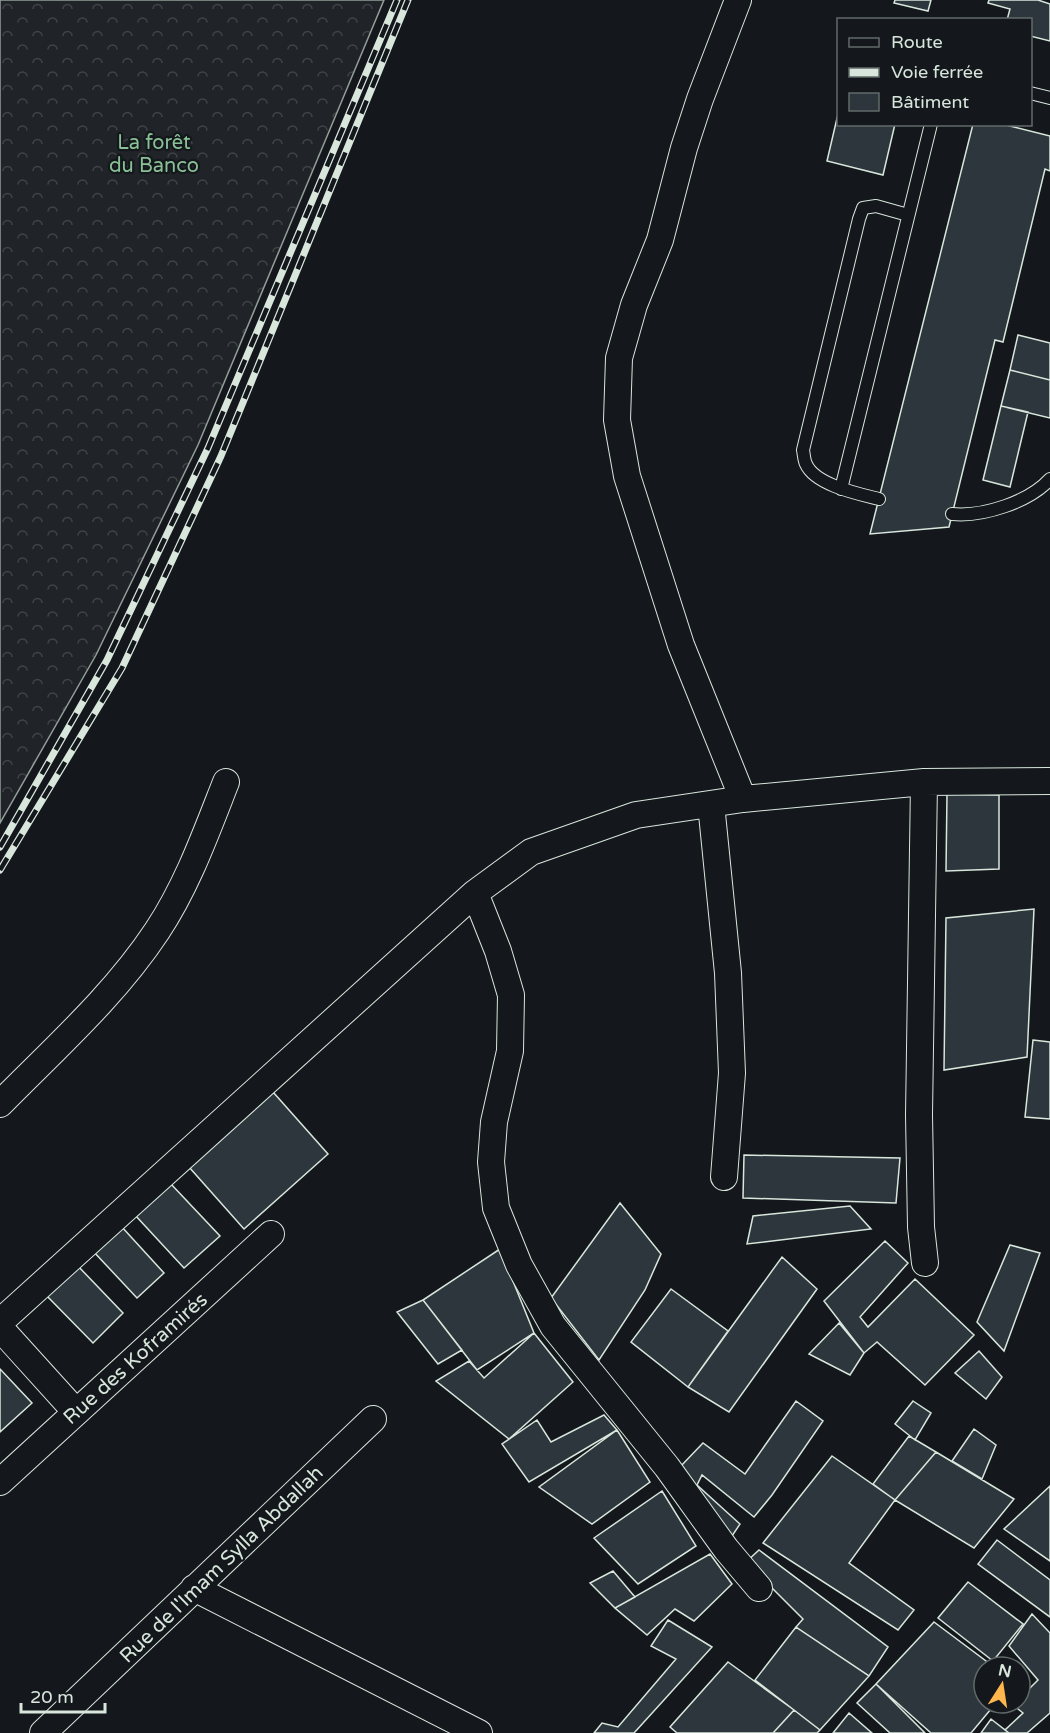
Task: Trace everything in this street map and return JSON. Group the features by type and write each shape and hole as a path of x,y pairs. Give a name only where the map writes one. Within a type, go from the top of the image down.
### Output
{"street":[{"path":"738,0 700,99 684,148 660,240 634,305 619,358 617,420 627,476 681,645 743,799"},
{"path":"0,1322 475,892 531,852 636,815 743,799 924,782 1050,781"},
{"path":"0,1104 110,993 157,931 188,876 226,782"},
{"path":"924,782 919,1115 921,1227 925,1263"},
{"path":"711,804 728,973 732,1073 724,1177"},
{"path":"475,892 498,951 511,995 510,1051 494,1122 490,1162 495,1208 519,1265 553,1326 667,1467 726,1549 759,1588"},
{"name":"Rue des Koframirés","path":"0,1482 271,1234"},
{"path":"0,1328 76,1412"},
{"name":"Rue de l'Imam Sylla Abdallah","path":"43,1733 372,1419"},
{"path":"194,1588 479,1733"}],"lane":[{"path":"1032,94 1050,98"},
{"path":"842,489 930,126"},
{"path":"879,499 842,489 821,480 806,466 802,450 863,208 876,206 908,215"},
{"path":"952,514 965,515 1008,505 1030,495 1050,479"}],"green space":[{"name":"La forêt du Banco","path":"0,0 384,0 198,445 96,655 0,823"}],"building":[{"path":"895,0 931,0 928,11 894,3"},
{"path":"989,0 1038,0 1050,4 1050,41 1032,36 1032,18 1008,18 1010,9 988,3"},
{"path":"837,118 837,126 895,126 883,175 827,161"},
{"path":"972,126 1010,126 1050,136 1050,171 1045,169 1003,342 995,340 949,527 870,534"},
{"path":"1018,335 1050,343 1050,380 1010,370"},
{"path":"1010,370 1050,380 1050,418 1001,406"},
{"path":"1001,406 1028,412 1010,487 983,480"},
{"path":"947,794 999,795 999,869 946,871"},
{"path":"1034,909 1027,1057 944,1070 946,918"},
{"path":"1033,1040 1050,1042 1050,1119 1025,1117"},
{"path":"273,1092 328,1154 244,1229 189,1167"},
{"path":"744,1155 900,1158 896,1203 743,1198"},
{"path":"170,1183 220,1236 184,1268 135,1215"},
{"path":"620,1203 661,1254 645,1290 599,1360 551,1298"},
{"path":"850,1206 871,1229 747,1244 753,1216"},
{"path":"121,1226 164,1273 137,1298 93,1251"},
{"path":"885,1241 908,1263 860,1317 868,1327 915,1279 974,1335 925,1385 877,1342 864,1353 824,1301"},
{"path":"1010,1245 1040,1253 1004,1351 977,1322"},
{"path":"500,1249 534,1333 477,1370 423,1300"},
{"path":"782,1257 817,1289 729,1412 688,1387"},
{"path":"76,1264 123,1313 93,1343 45,1294"},
{"path":"671,1289 728,1331 688,1387 631,1342"},
{"path":"423,1300 462,1350 438,1364 397,1312"},
{"path":"839,1323 864,1353 850,1375 809,1354"},
{"path":"534,1333 573,1382 509,1439 436,1381 469,1361 484,1378"},
{"path":"979,1351 1002,1377 986,1399 955,1373"},
{"path":"0,1369 32,1403 0,1432"},
{"path":"796,1401 823,1421 754,1517 702,1475 697,1485 740,1524 730,1539 679,1468 703,1443 745,1474"},
{"path":"913,1401 931,1413 915,1440 895,1424"},
{"path":"604,1415 617,1430 529,1482 502,1444 537,1420 551,1442"},
{"path":"974,1429 996,1445 982,1479 952,1461"},
{"path":"617,1430 650,1482 592,1524 539,1487"},
{"path":"909,1436 936,1452 895,1500 873,1484"},
{"path":"936,1452 1014,1499 974,1548 895,1500"},
{"path":"832,1456 895,1500 849,1563 914,1610 898,1630 763,1543"},
{"path":"1050,1486 1050,1561 1004,1529"},
{"path":"662,1491 696,1546 638,1584 594,1538"},
{"path":"997,1540 1050,1580 1050,1617 978,1564"},
{"path":"759,1550 888,1647 869,1676 796,1627 803,1619 746,1562"},
{"path":"710,1554 732,1584 694,1621 675,1609 647,1635 615,1608"},
{"path":"613,1571 635,1597 615,1608 590,1583"},
{"path":"968,1582 1023,1624 998,1655 985,1655 938,1618"},
{"path":"1032,1614 1050,1633 1050,1713 1027,1733 1009,1733 1005,1730 1021,1715 1032,1715 1032,1686 1038,1680 1032,1673 1032,1655 1017,1655 1009,1646"},
{"path":"668,1620 712,1647 634,1733 594,1733 602,1723 618,1727 676,1659 651,1646"},
{"path":"934,1622 978,1655 972,1655 972,1715 986,1715 971,1733 931,1733 876,1684"},
{"path":"796,1627 869,1676 820,1730 755,1680"},
{"path":"728,1662 794,1710 773,1733 677,1733 670,1727"},
{"path":"876,1684 925,1733 890,1733 857,1703"},
{"path":"794,1710 820,1730 817,1733 773,1733"},
{"path":"849,1713 872,1733 833,1733"},
{"path":"991,1719 1009,1733 981,1733"}],"railway":[{"path":"0,847 107,660 208,448 397,0"},
{"path":"0,870 122,668 221,456 408,0"}]}
